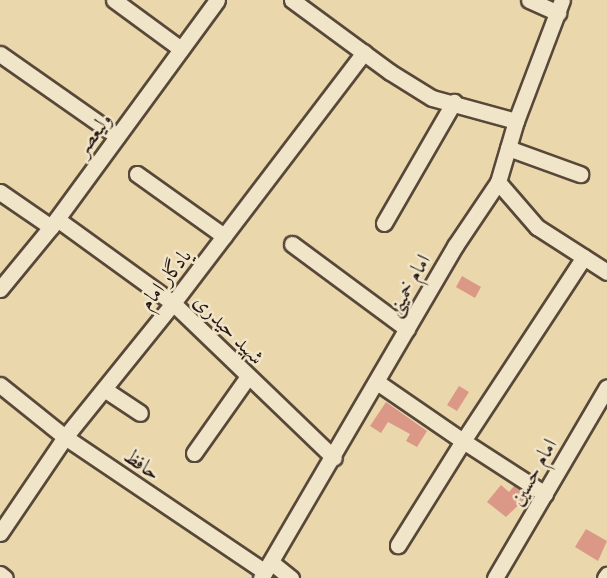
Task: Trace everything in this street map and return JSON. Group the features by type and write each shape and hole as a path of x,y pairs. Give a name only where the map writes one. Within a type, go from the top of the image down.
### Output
{"street":[{"path":"114,0 181,49"},
{"name":"ولیعصر","path":"0,289 54,223 216,0"},
{"path":"292,0 312,5 364,52 432,98 454,102 516,122"},
{"path":"529,0 560,6"},
{"name":"امام خمینی","path":"266,570 334,458 455,246 498,182 516,122 560,6"},
{"name":"یادگار امام","path":"0,533 65,437 173,303 364,52"},
{"path":"0,54 117,136"},
{"path":"384,224 454,102"},
{"path":"508,148 580,174"},
{"path":"137,174 224,236"},
{"path":"498,182 537,227 607,272"},
{"name":"شهید حیدری","path":"0,192 54,223 173,303 246,378 334,458"},
{"path":"292,244 407,329"},
{"path":"398,545 584,257"},
{"path":"194,453 246,378"},
{"path":"377,382 545,494"},
{"name":"حافظ","path":"0,385 65,437 266,570 291,578"},
{"name":"امام حسین","path":"495,578 607,387"},
{"path":"104,389 140,413"},
{"path":"0,574 5,578"}],"building":[{"path":"462,276 481,287 475,298 456,287"},
{"path":"459,386 469,392 457,411 447,405"},
{"path":"386,402 427,431 417,447 406,441 410,434 388,422 381,433 370,426"},
{"path":"501,485 509,492 514,486 529,495 506,517 487,502"},
{"path":"586,529 607,541 598,561 575,547"}]}
